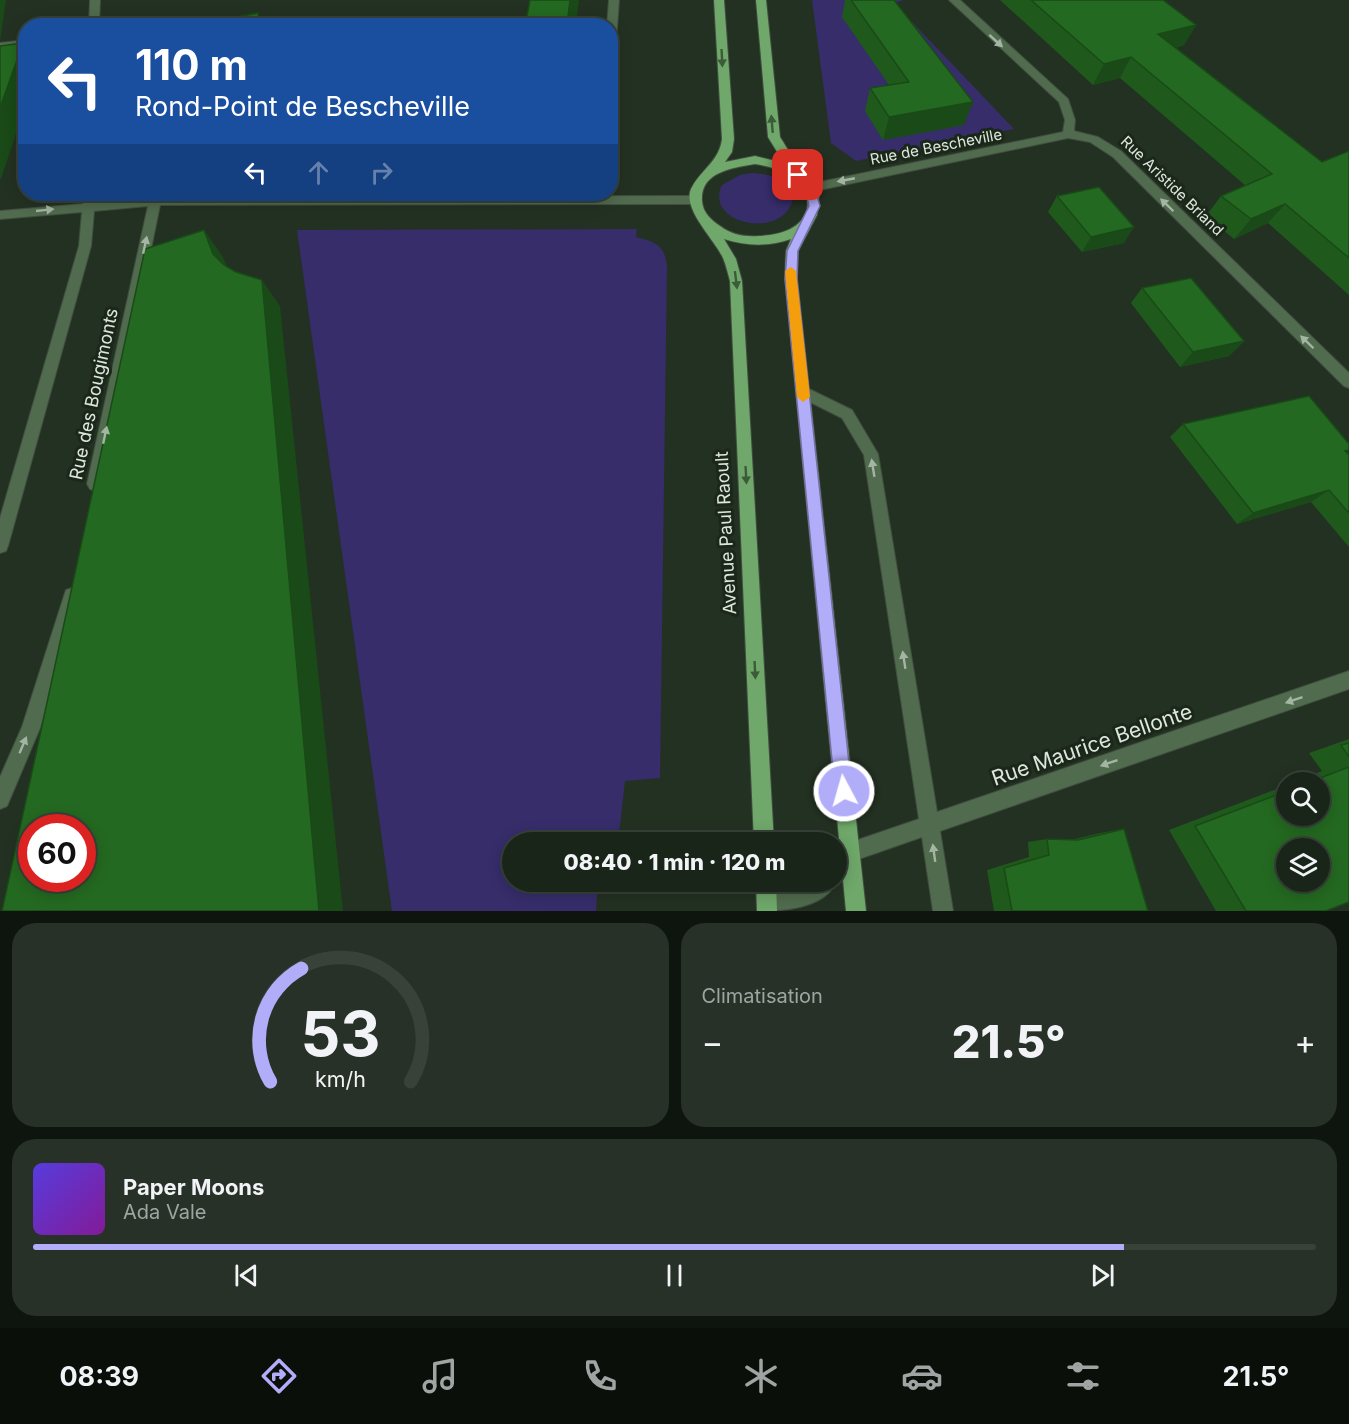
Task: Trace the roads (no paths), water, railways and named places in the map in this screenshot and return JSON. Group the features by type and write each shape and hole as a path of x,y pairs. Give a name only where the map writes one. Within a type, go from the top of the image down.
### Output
{"main road":[{"path":"719,0 728,139 726,152 696,189 694,200 697,212 711,228 725,236 759,242 776,240 803,227"},
{"path":"761,0 774,137 798,175 810,188 815,206 792,251 790,269 856,911"},
{"path":"712,170 740,161 755,160 786,167 798,175"},
{"name":"Avenue Paul Raoult","path":"711,228 730,259 736,281 763,832"},
{"path":"766,892 767,909"}],"street":[{"path":"94,18 95,0"},
{"path":"613,18 614,0"},
{"path":"954,0 1064,101 1070,120 1068,134"},
{"path":"0,46 18,44"},
{"name":"Rue de Bescheville","path":"810,188 1068,134"},
{"name":"Rue Aristide Briand","path":"1068,134 1085,135 1101,142 1117,154 1349,382"},
{"path":"618,197 694,200"},
{"path":"0,215 79,201"},
{"path":"0,546 85,246 90,201"},
{"name":"Rue des Bougimonts","path":"91,504 155,201"},
{"path":"803,392 847,414 871,454 943,911"},
{"path":"0,799 31,728 74,586"},
{"name":"Rue Maurice Bellonte","path":"850,852 1349,680"},
{"path":"847,856 850,852"},
{"path":"767,909 813,892"}]}
